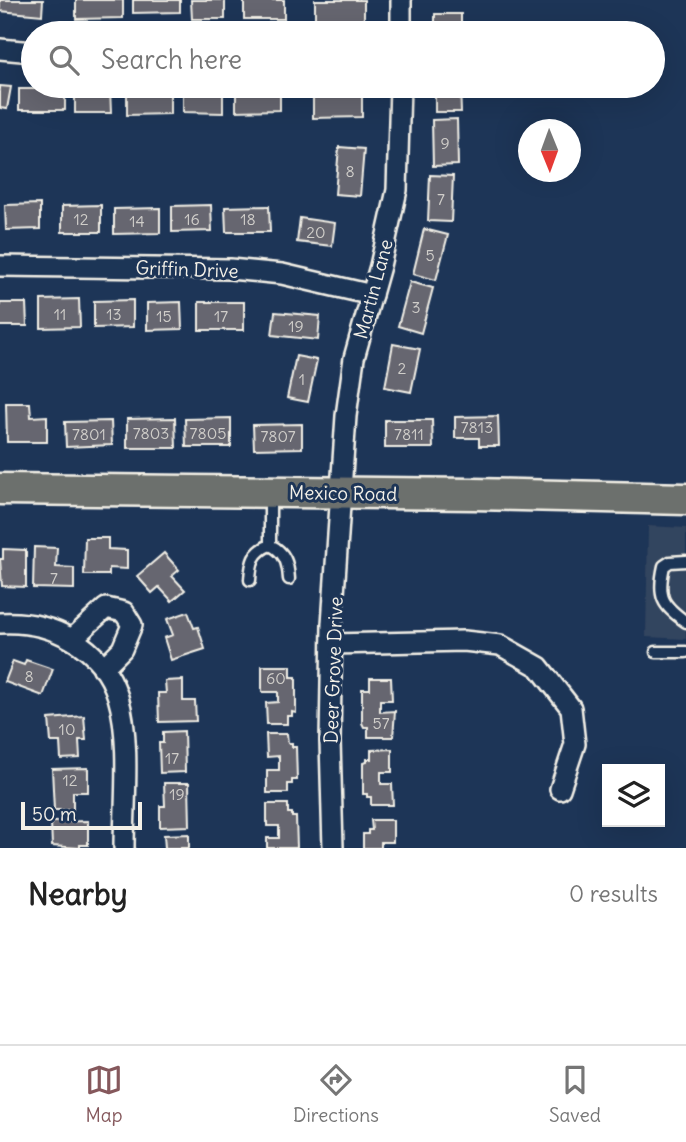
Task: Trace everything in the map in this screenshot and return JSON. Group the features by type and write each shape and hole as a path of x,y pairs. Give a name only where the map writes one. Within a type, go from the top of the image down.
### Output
{"main road":[{"name":"Mexico Road","path":"0,489 686,499"}],"street":[{"path":"401,0 401,21"},
{"path":"0,49 21,51"},
{"name":"Martin Lane","path":"342,493 349,383 397,190 400,98"},
{"name":"Griffin Drive","path":"0,266 230,269 282,274 372,295"},
{"name":"Deer Grove Drive","path":"333,848 330,741 332,643 342,493"},
{"path":"72,639 106,608 124,612 132,625 122,649 103,668"},
{"path":"0,622 32,624 72,639 103,668 118,696 123,722 124,848"},
{"path":"332,643 464,641 500,645 539,667 571,708 575,744 560,789"}],"lane":[{"path":"270,492 270,545"},
{"path":"270,545 285,558 289,579"},
{"path":"250,580 253,558 261,549 270,545"},
{"path":"686,561 670,562 664,566 663,600 668,609 686,622"},
{"path":"656,652 686,652"}],"shaded area":[{"path":"648,526 686,528 686,639 646,637"}],"building":[{"path":"0,0 43,0 42,15 0,11"},
{"path":"76,0 123,0 123,18 76,19"},
{"path":"133,0 180,0 180,12 133,13"},
{"path":"191,0 225,0 225,19 192,19"},
{"path":"244,0 284,0 284,19 244,19"},
{"path":"315,0 364,0 364,21 315,21"},
{"path":"435,14 461,14 461,21 435,21"},
{"path":"0,86 11,87 7,109 0,108"},
{"path":"19,89 21,98 65,98 65,110 19,110"},
{"path":"75,98 110,98 111,113 75,113"},
{"path":"127,98 170,98 170,114 127,115"},
{"path":"183,98 223,98 223,113 183,112"},
{"path":"236,98 280,98 280,110 236,111"},
{"path":"313,98 362,98 362,117 313,118"},
{"path":"435,98 460,98 461,112 435,112"},
{"path":"457,119 458,165 433,166 432,120"},
{"path":"339,147 364,149 360,196 335,194"},
{"path":"430,175 453,176 451,222 428,221"},
{"path":"40,204 40,229 6,230 5,205"},
{"path":"101,205 101,232 62,232 62,206"},
{"path":"211,205 212,231 172,232 172,206"},
{"path":"269,206 270,232 226,232 225,207"},
{"path":"160,208 160,233 114,234 114,209"},
{"path":"300,218 335,223 332,246 297,242"},
{"path":"424,229 448,235 436,280 413,274"},
{"path":"410,282 433,288 421,333 398,326"},
{"path":"79,299 80,327 41,328 41,300"},
{"path":"133,300 133,327 94,328 94,301"},
{"path":"181,302 182,329 147,330 147,303"},
{"path":"199,302 244,302 244,330 199,330"},
{"path":"0,303 26,303 27,326 0,326"},
{"path":"275,312 320,316 318,340 272,335"},
{"path":"393,344 420,349 411,392 385,387"},
{"path":"296,356 317,360 308,402 287,398"},
{"path":"6,403 30,403 31,417 47,416 47,442 7,442"},
{"path":"498,416 499,446 479,446 479,438 455,438 455,417"},
{"path":"175,418 176,448 127,448 127,419"},
{"path":"231,418 231,447 186,447 185,419"},
{"path":"385,420 432,420 433,448 385,448"},
{"path":"111,421 112,445 66,447 65,422"},
{"path":"302,424 302,448 254,449 253,425"},
{"path":"85,538 108,538 108,549 127,550 127,569 109,568 109,575 84,575"},
{"path":"34,547 57,548 56,567 74,568 74,589 33,588"},
{"path":"3,549 26,550 26,587 2,586 0,559 3,559"},
{"path":"164,553 179,570 172,576 185,590 172,601 159,587 152,593 137,576"},
{"path":"188,612 194,628 198,627 205,649 171,660 164,638 173,635 167,619"},
{"path":"26,660 53,669 43,696 5,682 13,661 24,665"},
{"path":"262,666 291,666 291,677 296,677 296,713 292,712 292,716 287,716 287,724 267,724 266,703 278,702 278,692 262,692"},
{"path":"370,678 391,678 392,700 380,700 380,712 395,711 393,737 368,737 368,727 364,727 362,723 362,689 370,689"},
{"path":"183,680 183,701 195,701 196,721 159,722 158,693 166,693 165,681"},
{"path":"84,716 86,740 79,740 80,758 61,759 60,742 51,742 49,719"},
{"path":"184,731 185,772 160,773 159,743 163,743 163,732"},
{"path":"266,734 287,734 288,743 296,747 297,780 288,784 288,793 267,793 267,770 279,770 279,756 267,757"},
{"path":"392,749 392,772 381,772 381,784 392,784 393,805 371,805 371,797 363,794 363,763 371,759 371,750"},
{"path":"88,768 88,792 73,792 73,810 54,810 52,769"},
{"path":"164,783 189,783 190,826 160,827 160,806 165,806"},
{"path":"267,804 288,804 288,813 296,817 297,848 267,848 267,838 279,838 279,826 267,826"},
{"path":"371,820 393,820 393,842 381,842 381,848 363,848 363,834 372,830"},
{"path":"88,821 88,845 80,845 80,848 52,846 51,822"},
{"path":"189,834 189,848 165,848 164,835"}]}
